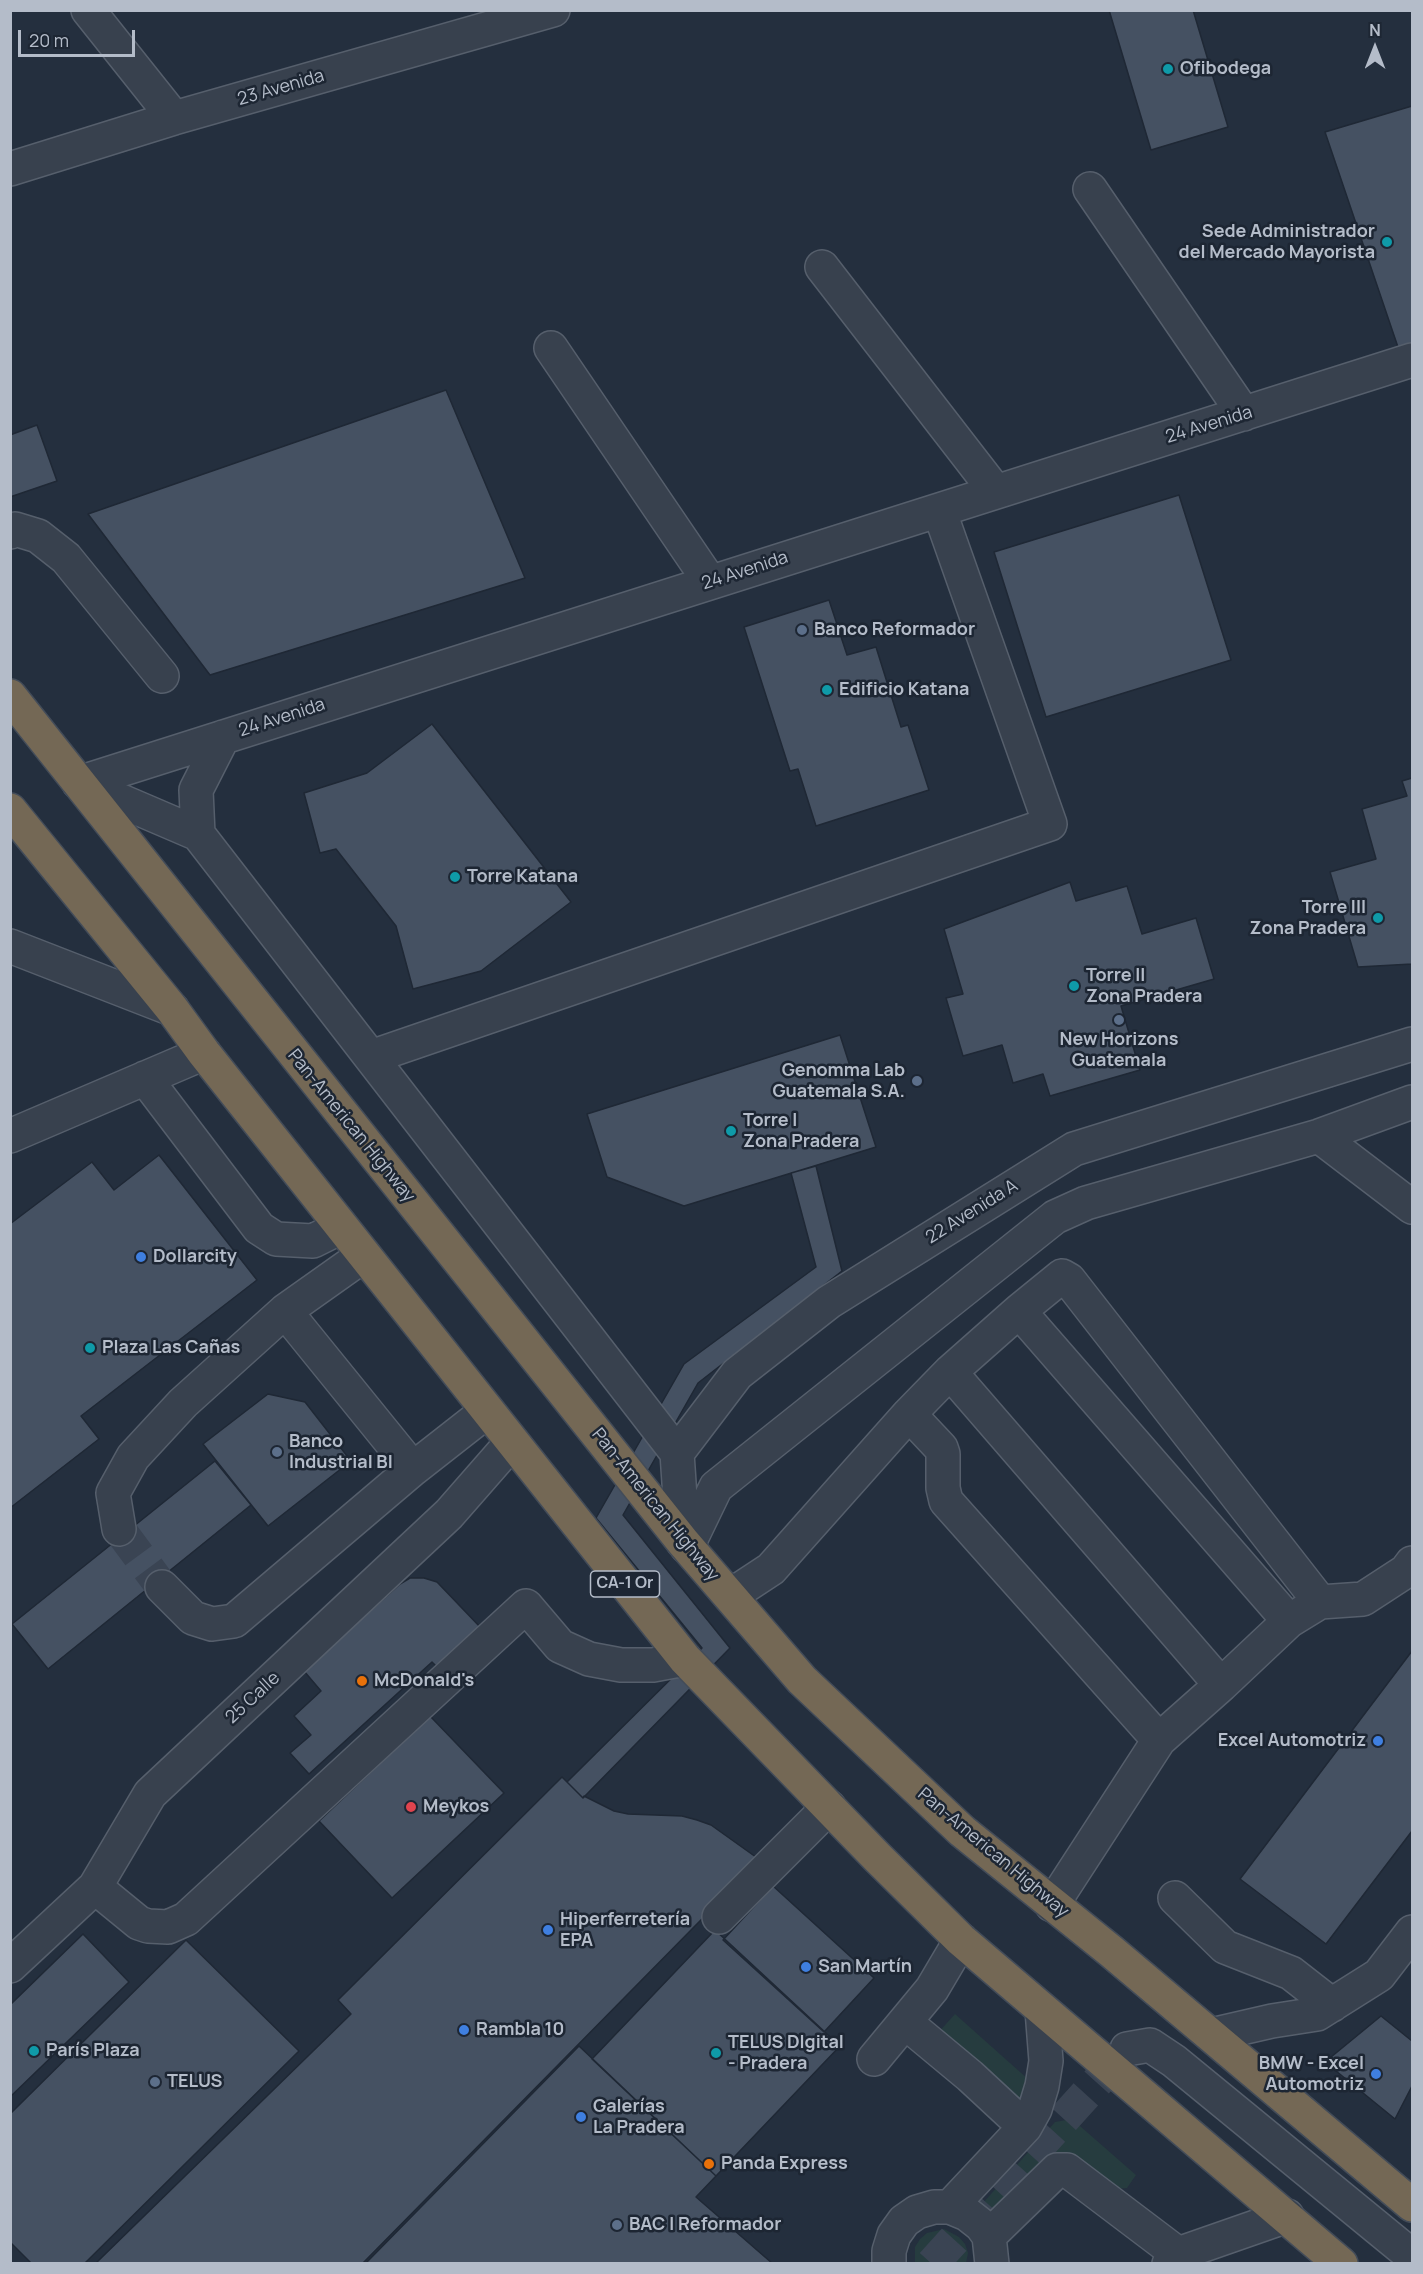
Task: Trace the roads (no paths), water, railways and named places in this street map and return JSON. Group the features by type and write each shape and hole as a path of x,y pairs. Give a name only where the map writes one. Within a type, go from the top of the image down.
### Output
{"highway":[{"name":"Pan-American Highway","path":"10,696 685,1544 802,1680 962,1831 1413,2205"},
{"name":"CA-1 Or","path":"10,810 172,1009 204,1053 685,1659 961,1940 1341,2264"}],"street":[{"path":"88,10 174,118"},
{"name":"23 Avenida","path":"10,169 174,118 553,10"},
{"path":"1090,189 1244,414"},
{"path":"822,267 996,492"},
{"path":"551,348 710,582"},
{"name":"24 Avenida","path":"79,783 1413,360"},
{"path":"371,1057 1050,824 939,510"},
{"path":"10,532 15,529 38,536 66,558 162,676"},
{"path":"198,834 196,790 223,737"},
{"path":"79,783 198,834 677,1453 685,1544"},
{"path":"10,946 172,1009"},
{"name":"22 Avenida A","path":"677,1453 737,1374 829,1302 1074,1149 1413,1044"},
{"path":"10,1136 204,1053"},
{"path":"145,1078 260,1228 276,1239 313,1241 342,1227"},
{"path":"685,1544 716,1487 1055,1217 1086,1203 1319,1136 1413,1102"},
{"path":"1319,1136 1413,1207"},
{"path":"119,1529 113,1493 133,1457 183,1404 285,1311 364,1255"},
{"path":"730,1596 771,1569 909,1414 950,1372 1062,1276 1069,1280 1320,1602"},
{"path":"285,1311 413,1469"},
{"path":"1019,1311 1289,1621"},
{"path":"950,1372 1221,1685"},
{"path":"162,1587 192,1618 212,1624 234,1621 413,1469 487,1411"},
{"path":"909,1414 943,1454 943,1488 946,1501 1159,1740"},
{"name":"25 Calle","path":"10,1966 95,1887 150,1794 449,1514 512,1442"},
{"path":"1052,1905 1159,1740 1289,1621 1320,1602 1363,1599 1406,1571 1413,1563"},
{"path":"95,1887 139,1923 168,1927 186,1919 526,1606 560,1646 589,1659 621,1665 653,1665 685,1659"},
{"path":"719,1917 829,1807"},
{"path":"1175,1898 1225,1947 1291,1972 1332,2005"},
{"path":"1211,2036 1272,2021 1317,2014 1379,1974 1413,1932"},
{"path":"874,2059 932,1989 961,1940"},
{"path":"950,2207 1025,2127 1038,2097 1045,2069 1042,2010"},
{"path":"904,2022 970,2076 1025,2127"},
{"path":"1127,2049 1150,2045 1174,2061 1413,2256"},
{"path":"889,2264 889,2251 894,2235 904,2222 917,2212 934,2207 950,2207 967,2214 991,2250 1057,2170 1067,2170 1174,2259 1287,2216"}],"tunnel":[{"path":"119,1529 162,1587"},
{"path":"932,2264 1127,2049"}],"place":[{"name":"Ofibodega","path":"1168,69"},
{"name":"Sede Administrador del Mercado Mayorista","path":"1387,242"},
{"name":"Banco Reformador","path":"802,630"},
{"name":"Edificio Katana","path":"827,690"},
{"name":"Torre Katana","path":"455,877"},
{"name":"Torre III Zona Pradera","path":"1378,918"},
{"name":"Torre II Zona Pradera","path":"1074,986"},
{"name":"New Horizons Guatemala","path":"1119,1020"},
{"name":"Genomma Lab Guatemala S.A.","path":"917,1081"},
{"name":"Torre I Zona Pradera","path":"731,1131"},
{"name":"Dollarcity","path":"141,1257"},
{"name":"Plaza Las Cañas","path":"90,1348"},
{"name":"Banco Industrial BI","path":"277,1452"},
{"name":"McDonald's","path":"362,1681"},
{"name":"Excel Automotriz","path":"1378,1741"},
{"name":"Meykos","path":"411,1807"},
{"name":"Hiperferretería EPA","path":"548,1930"},
{"name":"San Martín","path":"806,1967"},
{"name":"Rambla 10","path":"464,2030"},
{"name":"París Plaza","path":"34,2051"},
{"name":"TELUS DIgital - Pradera","path":"716,2053"},
{"name":"BMW - Excel Automotriz","path":"1376,2074"},
{"name":"TELUS","path":"155,2082"},
{"name":"Galerías La Pradera","path":"581,2117"},
{"name":"Panda Express","path":"709,2164"},
{"name":"BAC | Reformador","path":"617,2225"}]}
